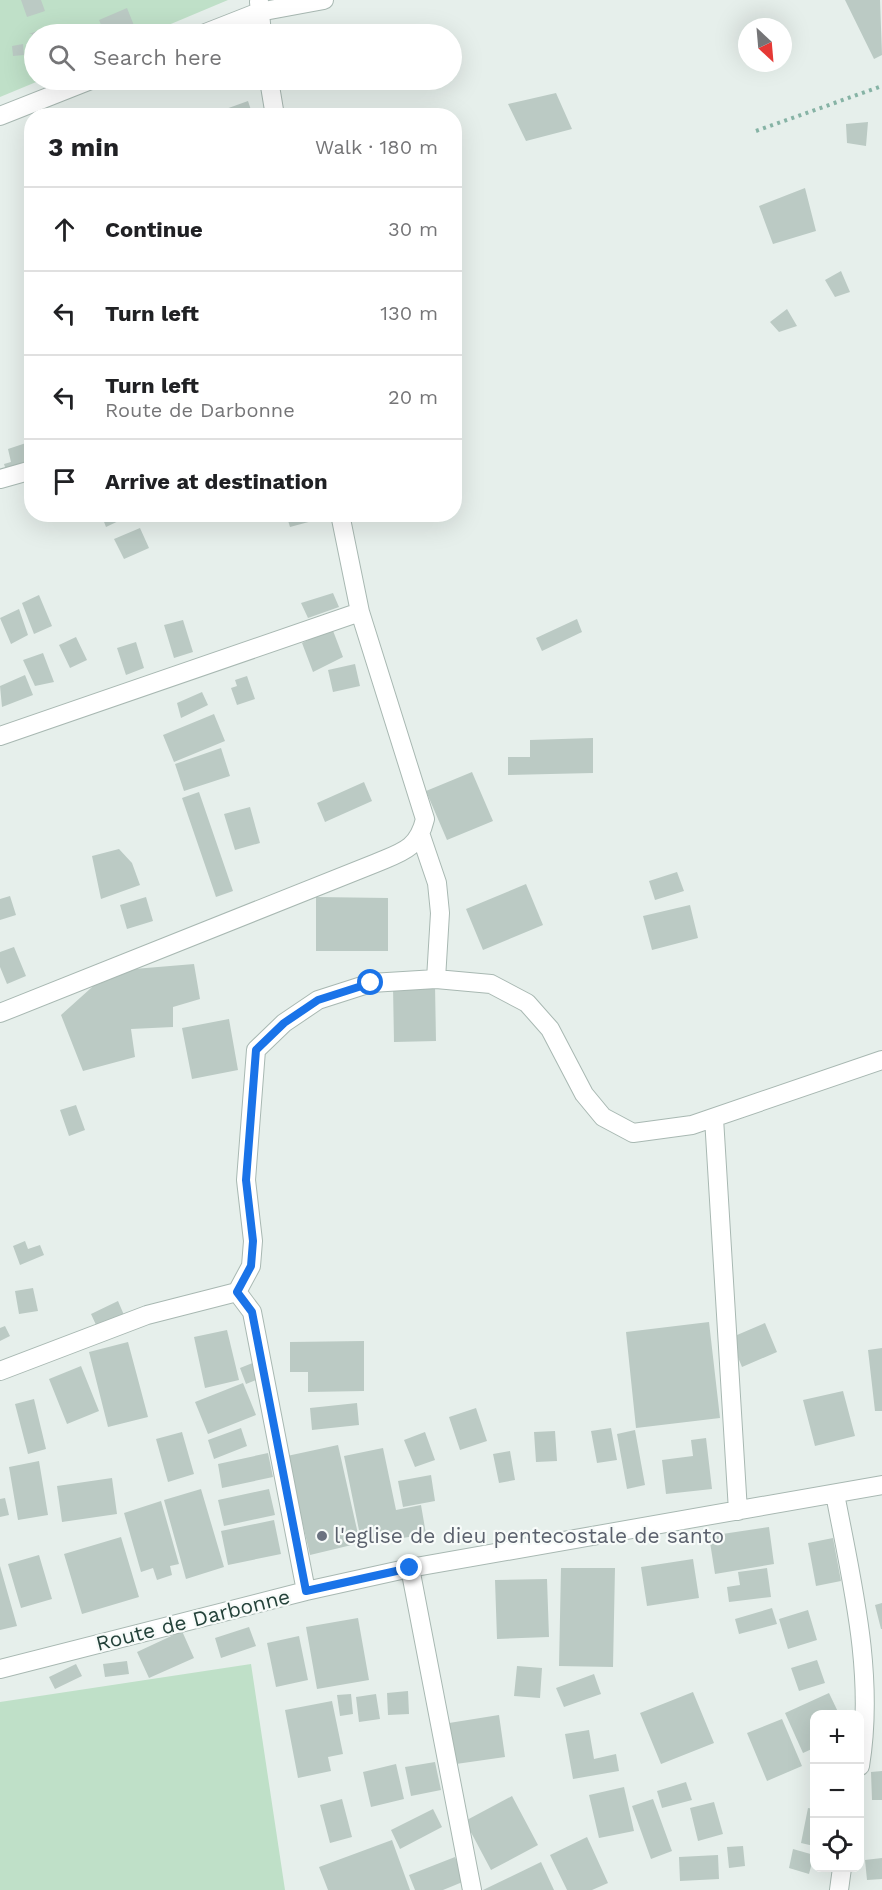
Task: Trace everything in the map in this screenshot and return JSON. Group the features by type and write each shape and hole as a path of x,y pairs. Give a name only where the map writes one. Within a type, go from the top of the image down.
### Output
{"street":[{"path":"223,24 259,6 324,0"},
{"path":"259,6 261,24"},
{"path":"0,116 66,90"},
{"path":"271,90 274,108"},
{"path":"0,479 24,472"},
{"path":"342,522 360,612 424,819 421,836 437,883 440,913 436,980"},
{"path":"0,736 360,612"},
{"path":"0,1013 376,863 408,849 421,836"},
{"path":"0,1371 147,1316 237,1292 251,1266 253,1241 246,1180 256,1050 284,1023 318,1000 371,983 436,980 491,984 527,1003 550,1029 584,1094 603,1117 633,1133 692,1125 882,1060"},
{"path":"714,1118 738,1511"},
{"path":"237,1292 252,1312 306,1591"},
{"name":"Route de Darbonne","path":"0,1670 306,1591 410,1568 882,1485"},
{"path":"835,1494 862,1636 863,1743 860,1764"},
{"path":"410,1568 472,1890"},
{"path":"839,1890 841,1872"}],"path":[{"path":"756,131 882,86"}],"green space":[{"path":"0,0 228,0 171,24 24,24 24,87 0,97"},
{"path":"251,1664 285,1890 0,1890 0,1702"}],"building":[{"path":"21,0 41,0 45,11 27,17"},
{"path":"845,0 880,0 882,55 874,59"},
{"path":"127,8 133,24 101,24 99,20"},
{"path":"23,44 24,55 13,56 12,46"},
{"path":"556,93 572,129 526,141 508,104"},
{"path":"248,101 250,108 229,108"},
{"path":"868,122 866,146 847,143 846,124"},
{"path":"805,188 816,231 773,244 759,206"},
{"path":"841,271 850,292 835,297 825,280"},
{"path":"787,309 797,326 779,332 770,322"},
{"path":"24,444 24,467 7,473 4,464 11,462 8,449"},
{"path":"104,522 116,522 106,527"},
{"path":"288,522 309,522 290,527"},
{"path":"140,528 149,548 124,559 114,539"},
{"path":"333,593 339,607 308,618 301,603"},
{"path":"39,595 52,626 34,634 22,603"},
{"path":"19,609 28,635 11,644 0,618"},
{"path":"577,619 582,632 542,651 536,638"},
{"path":"183,620 193,652 174,658 164,625"},
{"path":"332,628 343,657 313,672 302,643"},
{"path":"76,637 87,660 70,668 59,645"},
{"path":"136,642 144,668 126,675 117,648"},
{"path":"43,653 54,682 35,686 23,660"},
{"path":"355,664 360,686 333,692 328,670"},
{"path":"25,675 33,695 2,707 0,686"},
{"path":"247,676 255,699 237,705 231,688 237,686 235,680"},
{"path":"202,692 208,705 181,718 177,703"},
{"path":"214,714 225,741 174,762 163,735"},
{"path":"593,738 593,773 508,775 508,757 530,757 530,740"},
{"path":"221,748 230,776 184,791 175,764"},
{"path":"472,772 493,821 447,840 426,791"},
{"path":"364,782 372,801 325,822 317,803"},
{"path":"199,792 233,891 216,897 182,798"},
{"path":"250,807 260,843 235,850 224,814"},
{"path":"119,849 132,863 140,885 101,899 92,856"},
{"path":"677,872 684,891 655,900 649,881"},
{"path":"526,884 543,925 483,950 466,909"},
{"path":"10,896 16,915 0,920 0,899"},
{"path":"146,897 153,921 127,929 120,905"},
{"path":"316,897 388,898 388,951 316,951"},
{"path":"690,905 698,938 652,950 643,916"},
{"path":"14,947 26,976 7,984 0,967 0,952"},
{"path":"194,964 200,999 173,1007 173,1027 131,1029 135,1057 83,1071 61,1015 110,971"},
{"path":"435,985 436,1041 394,1042 393,986"},
{"path":"229,1019 238,1070 192,1079 182,1028"},
{"path":"76,1105 85,1130 69,1136 60,1110"},
{"path":"25,1241 28,1249 40,1245 44,1255 20,1265 13,1246"},
{"path":"33,1288 38,1311 19,1314 15,1291"},
{"path":"118,1301 124,1315 97,1327 91,1314"},
{"path":"709,1322 720,1418 636,1428 626,1332"},
{"path":"765,1323 777,1352 742,1367 730,1338"},
{"path":"5,1326 10,1336 0,1341 0,1328"},
{"path":"227,1330 239,1380 205,1388 194,1337"},
{"path":"364,1341 364,1391 308,1392 308,1372 290,1372 290,1342"},
{"path":"128,1342 148,1417 108,1427 89,1352"},
{"path":"882,1348 882,1411 875,1411 868,1350"},
{"path":"255,1362 261,1378 246,1384 240,1368"},
{"path":"81,1366 99,1411 67,1424 49,1379"},
{"path":"243,1383 256,1415 208,1434 195,1402"},
{"path":"843,1391 855,1436 815,1446 803,1400"},
{"path":"34,1399 46,1449 28,1454 15,1404"},
{"path":"357,1403 359,1425 312,1430 310,1408"},
{"path":"476,1408 487,1441 460,1450 449,1417"},
{"path":"241,1428 247,1446 214,1459 208,1440"},
{"path":"611,1428 617,1460 597,1463 591,1431"},
{"path":"635,1430 645,1485 627,1489 617,1434"},
{"path":"555,1431 557,1461 536,1462 534,1432"},
{"path":"182,1432 194,1474 168,1482 156,1439"},
{"path":"425,1432 435,1460 415,1467 404,1440"},
{"path":"706,1438 712,1489 666,1494 662,1460 693,1456 691,1440"},
{"path":"338,1445 360,1543 310,1555 287,1456"},
{"path":"383,1448 396,1510 421,1505 426,1534 362,1545 344,1456"},
{"path":"510,1451 515,1480 499,1483 493,1454"},
{"path":"268,1453 273,1477 222,1488 218,1464"},
{"path":"39,1461 48,1515 18,1520 9,1467"},
{"path":"431,1475 435,1501 403,1507 398,1481"},
{"path":"112,1478 117,1514 62,1522 57,1486"},
{"path":"201,1489 224,1567 186,1579 164,1500"},
{"path":"269,1489 275,1515 224,1526 218,1500"},
{"path":"5,1498 9,1515 0,1517 0,1499"},
{"path":"161,1501 179,1564 170,1566 172,1575 157,1580 153,1568 141,1572 124,1513"},
{"path":"274,1520 281,1554 228,1565 221,1531"},
{"path":"769,1527 774,1564 715,1574 709,1536"},
{"path":"121,1537 139,1597 82,1614 64,1554"},
{"path":"833,1538 841,1581 816,1586 808,1543"},
{"path":"39,1555 52,1599 21,1608 8,1564"},
{"path":"693,1559 699,1598 647,1606 641,1567"},
{"path":"0,1566 17,1626 0,1630"},
{"path":"561,1568 615,1568 613,1667 559,1666"},
{"path":"767,1568 771,1597 729,1602 727,1587 740,1585 738,1572"},
{"path":"547,1579 549,1637 497,1639 495,1580"},
{"path":"882,1603 882,1629 881,1629 875,1605"},
{"path":"772,1608 777,1624 739,1634 735,1619"},
{"path":"808,1610 817,1640 788,1649 779,1619"},
{"path":"358,1618 369,1680 317,1689 306,1627"},
{"path":"249,1627 256,1646 221,1658 215,1638"},
{"path":"182,1631 194,1658 149,1678 137,1652"},
{"path":"299,1636 308,1680 276,1687 267,1643"},
{"path":"817,1660 825,1683 799,1691 791,1668"},
{"path":"127,1661 129,1674 105,1677 103,1664"},
{"path":"76,1664 82,1676 55,1689 49,1677"},
{"path":"517,1666 542,1668 540,1698 514,1696"},
{"path":"594,1674 601,1694 564,1707 556,1688"},
{"path":"408,1691 409,1714 388,1715 387,1693"},
{"path":"693,1692 714,1743 661,1764 640,1713"},
{"path":"829,1693 837,1710 810,1710 810,1750 803,1753 785,1713"},
{"path":"351,1694 353,1714 340,1716 337,1695"},
{"path":"376,1694 380,1719 359,1722 356,1697"},
{"path":"332,1701 343,1754 328,1757 331,1771 298,1778 285,1710"},
{"path":"499,1715 505,1757 456,1764 449,1723"},
{"path":"782,1719 802,1766 767,1781 747,1733"},
{"path":"589,1730 594,1759 616,1754 619,1771 573,1779 565,1734"},
{"path":"435,1762 441,1790 411,1796 405,1767"},
{"path":"396,1764 404,1799 371,1807 363,1772"},
{"path":"882,1771 882,1800 872,1800 871,1772"},
{"path":"686,1782 692,1800 662,1808 657,1791"},
{"path":"624,1787 634,1831 599,1838 589,1795"},
{"path":"512,1796 538,1845 491,1870 465,1821"},
{"path":"342,1799 352,1837 330,1843 320,1805"},
{"path":"653,1799 672,1851 651,1859 632,1806"},
{"path":"714,1802 723,1834 698,1841 690,1808"},
{"path":"808,1808 810,1808 810,1845 801,1843"},
{"path":"433,1809 442,1827 400,1849 391,1830"},
{"path":"587,1837 608,1883 592,1890 567,1890 550,1855"},
{"path":"392,1840 410,1890 328,1890 319,1867"},
{"path":"743,1846 745,1866 729,1868 727,1847"},
{"path":"793,1849 810,1854 809,1874 789,1868"},
{"path":"718,1855 719,1879 680,1881 679,1857"},
{"path":"455,1857 465,1881 443,1890 415,1890 409,1875"},
{"path":"882,1858 882,1879 867,1880 865,1860"},
{"path":"541,1862 554,1890 483,1890"}],"place":[{"name":"l'eglise de dieu pentecostale de santo","path":"322,1536"}],"route":[{"path":"371,983 318,1000 284,1023 256,1050 246,1180 253,1241 251,1266 237,1292 252,1312 306,1591 410,1568"}]}
